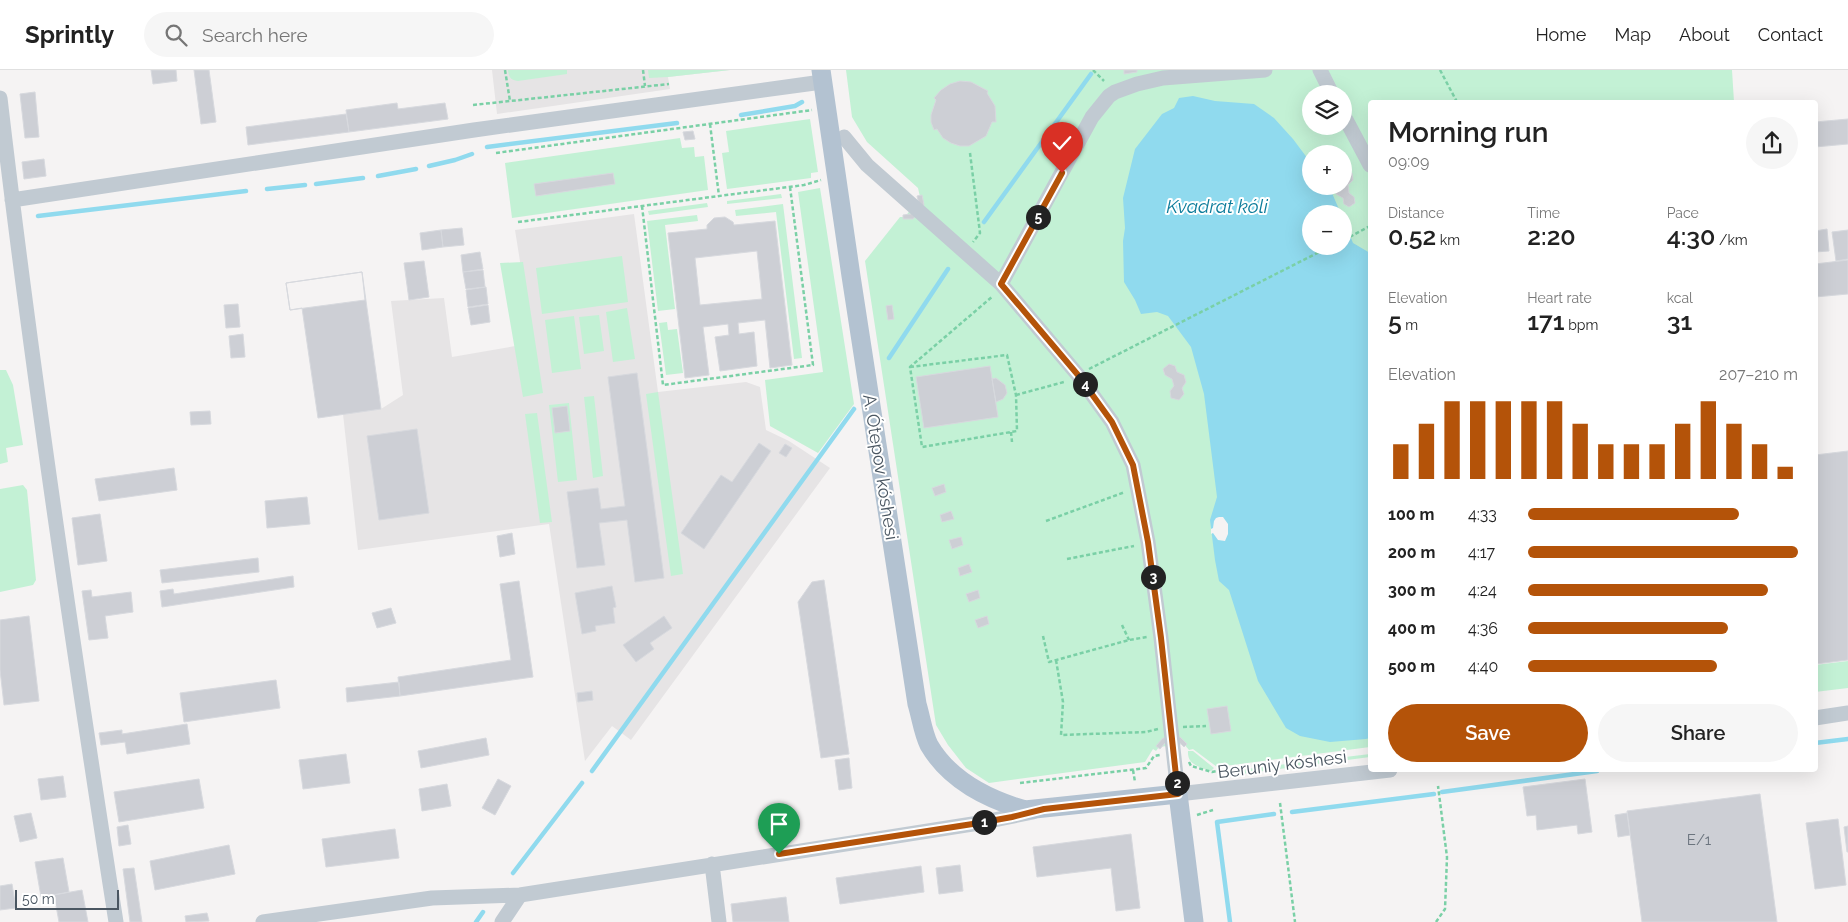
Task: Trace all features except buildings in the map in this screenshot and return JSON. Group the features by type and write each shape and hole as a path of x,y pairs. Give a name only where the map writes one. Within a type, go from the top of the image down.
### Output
{"main road":[{"name":"A. Ótepov kóshesi","path":"822,76 850,276 917,704 928,744 950,772 974,790 1001,803 1034,809 1178,794"},
{"path":"1178,794 1194,922"}],"street":[{"path":"1001,284 1092,117 1109,96 1137,84 1163,78 1265,70"},
{"path":"1320,70 1328,85"},
{"path":"12,200 822,76"},
{"path":"0,98 12,200 81,699 116,922"},
{"path":"1352,131 1368,162"},
{"path":"844,137 868,165 965,254 1001,284 1078,375 1112,422 1133,465 1148,544 1178,794"},
{"path":"1818,718 1848,713"},
{"name":"Beruniy kóshesi","path":"1178,794 1372,772"},
{"path":"974,790 988,804 986,818 979,823"},
{"path":"263,922 432,898 520,895 979,823 1012,817 1034,809"},
{"path":"712,864 720,922"},
{"path":"502,922 520,895"}],"path":[{"path":"505,70 510,101"},
{"path":"643,70 645,86"},
{"path":"1440,70 1456,100"},
{"path":"473,105 669,84"},
{"path":"496,153 814,110"},
{"path":"710,124 719,196"},
{"path":"965,254 980,233 970,154"},
{"path":"518,222 790,187 821,180"},
{"path":"642,206 663,385 813,366 790,187"},
{"path":"1352,236 1368,227"},
{"path":"1016,395 1064,382 1313,255"},
{"path":"910,367 993,296 1001,284"},
{"path":"1007,355 1016,395 1017,431 922,447 910,367 1007,355"},
{"path":"1011,432 1012,442"},
{"path":"1046,521 1137,487"},
{"path":"1067,559 1148,544"},
{"path":"1122,626 1129,640"},
{"path":"1044,636 1049,662 1129,640 1160,634"},
{"path":"1056,660 1063,702 1061,735 1146,732 1170,727 1206,726"},
{"path":"1020,784 1146,768 1154,756"},
{"path":"1188,759 1191,766 1212,772 1223,770"},
{"path":"1133,770 1135,786"},
{"path":"1436,922 1445,909 1447,858 1438,786"},
{"path":"1280,803 1295,922"}],"shaded area":[{"path":"492,70 730,70 668,77 670,89 497,114"},
{"path":"634,214 658,392 746,382 760,387 766,430 789,441 830,468 631,740 612,726 585,761 549,524 358,550 343,414 381,409 403,395 391,301 444,298 452,357 533,343 515,230"}],"green space":[{"path":"508,70 567,70 567,74 518,81 510,78"},
{"path":"648,70 730,70 649,78"},
{"path":"846,70 1732,70 1734,100 1368,100 1368,747 1217,767 1193,749 1189,750 1184,744 1159,747 1156,751 1153,749 1145,762 989,783 966,768 948,745 936,725 865,261 900,217 905,217 920,197 918,188 867,142 852,117"},
{"path":"810,119 818,172 811,173 811,178 727,189 722,153 729,152 726,131"},
{"path":"680,138 682,148 694,147 695,157 704,156 708,190 512,218 505,163"},
{"path":"820,188 854,404 818,453 770,426 765,380 823,372 798,192"},
{"path":"781,194 782,198 727,204 727,201"},
{"path":"707,203 708,207 649,215 648,211"},
{"path":"783,204 802,358 794,359 776,212 736,216 735,210"},
{"path":"697,215 698,221 665,225 675,309 658,311 647,221"},
{"path":"622,256 628,302 542,314 536,268"},
{"path":"523,262 543,393 523,397 500,263"},
{"path":"627,308 635,359 613,362 606,312"},
{"path":"599,315 604,351 584,354 579,317"},
{"path":"574,316 581,369 552,373 545,320"},
{"path":"667,322 668,330 677,329 683,373 666,375 659,323"},
{"path":"0,370 6,370 13,385 23,445 6,448 8,462 0,464"},
{"path":"658,392 683,574 671,576 646,394"},
{"path":"594,396 603,476 593,478 584,397"},
{"path":"569,403 577,480 558,482 549,405"},
{"path":"537,413 552,522 540,523 525,414"},
{"path":"23,485 27,490 36,580 33,585 0,592 0,489"},
{"path":"1848,661 1848,688 1818,692 1818,665"},
{"path":"1188,751 1193,751 1214,768 1211,771 1195,765 1188,756"},
{"path":"1368,754 1368,757 1226,776 1246,769"}],"water":[{"name":"Kvadrat kóli","path":"1193,96 1215,101 1254,104 1274,118 1302,151 1302,195 1333,195 1337,205 1302,205 1302,255 1352,255 1352,240 1353,243 1368,252 1368,738 1330,742 1300,736 1286,728 1258,681 1229,590 1219,581 1210,520 1217,497 1204,394 1191,347 1168,316 1157,312 1141,314 1124,282 1123,241 1125,228 1123,198 1135,149 1162,114 1174,108 1179,98"}],"pier":[{"path":"1219,517 1223,517 1228,524 1228,534 1225,541 1218,540 1213,533 1211,534 1214,521"}],"waterway":[{"path":"984,222 1091,74"},
{"path":"741,115 795,106 802,102"},
{"path":"487,147 677,123"},
{"path":"429,166 472,154"},
{"path":"378,176 416,169"},
{"path":"316,184 363,178"},
{"path":"267,189 305,185"},
{"path":"38,216 246,191"},
{"path":"889,358 948,269"},
{"path":"592,771 854,409"},
{"path":"1818,743 1848,739"},
{"path":"1442,792 1590,772"},
{"path":"513,873 582,783"},
{"path":"1292,812 1434,794"},
{"path":"1230,922 1217,822 1274,814"},
{"path":"476,922 483,912"}],"route":[{"path":"779,854 979,823 1044,809 1178,794 1161,638 1148,542 1133,465 1112,422 1078,375 1001,284 1062,173"}]}
